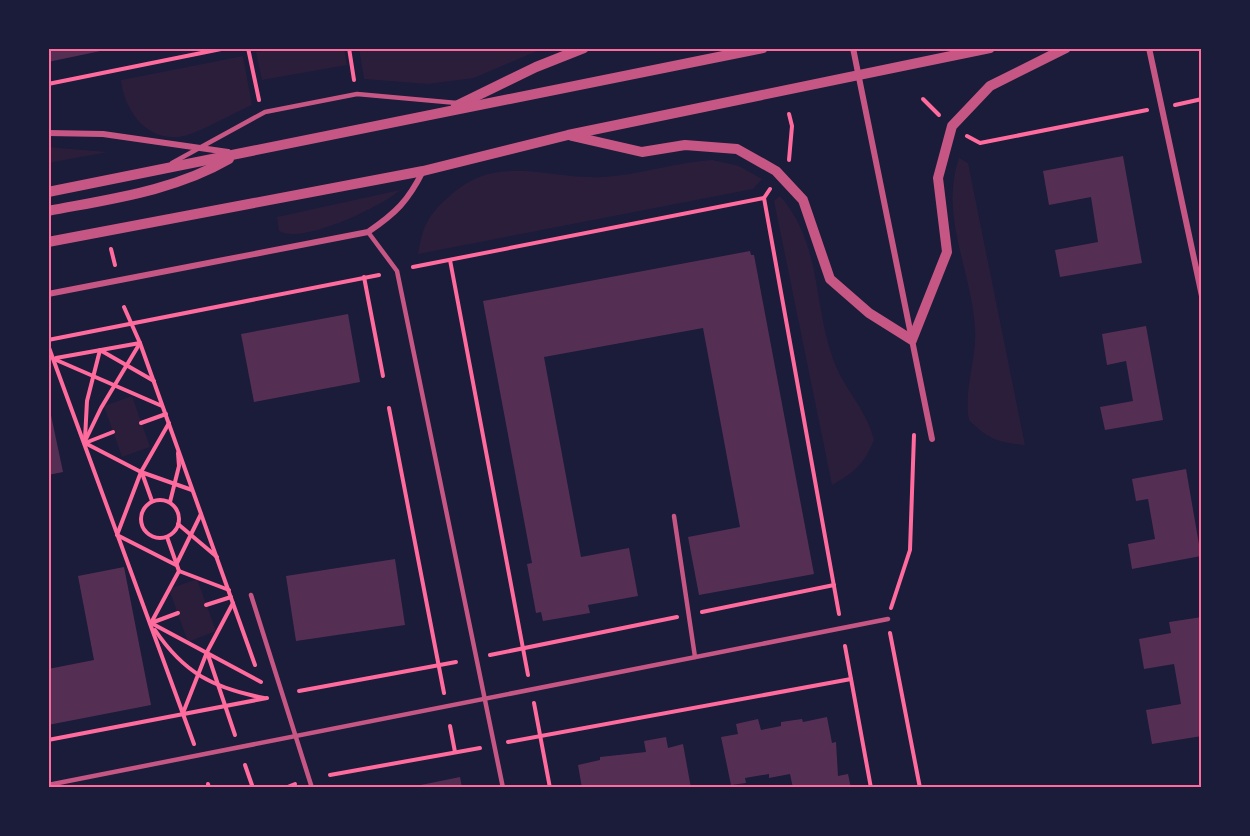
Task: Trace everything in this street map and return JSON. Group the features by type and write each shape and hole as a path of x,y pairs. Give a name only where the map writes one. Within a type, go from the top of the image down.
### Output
{"street":[{"path":"442,113 536,67 584,48"},
{"path":"48,192 763,48"},
{"path":"853,48 932,439"},
{"path":"48,243 423,171 568,135 990,48"},
{"path":"912,340 947,252 938,178 952,126 990,86 1066,48"},
{"path":"1149,48 1202,296"},
{"path":"48,133 103,134 237,154"},
{"path":"568,135 642,152 685,145 737,149 776,171 803,200 830,279 869,313 912,340"},
{"path":"48,211 164,187 190,178 237,154"},
{"path":"48,294 368,232 393,215 410,196 423,171"}],"lane":[{"path":"162,169 265,112 357,94 478,105"},
{"path":"368,232 397,271 503,788"},
{"path":"674,516 695,657"},
{"path":"251,595 312,788"},
{"path":"48,785 888,619"}],"path":[{"path":"48,84 226,48"},
{"path":"248,48 258,100 269,98"},
{"path":"345,82 355,80 349,48"},
{"path":"923,99 944,120"},
{"path":"964,134 980,143 1202,99"},
{"path":"788,166 792,126 789,114"},
{"path":"413,267 764,198 840,617"},
{"path":"111,249 117,275"},
{"path":"450,260 528,676"},
{"path":"48,340 379,275"},
{"path":"364,277 383,376"},
{"path":"124,307 141,343 270,706"},
{"path":"53,358 141,343"},
{"path":"85,443 115,384 141,343"},
{"path":"48,345 194,744"},
{"path":"100,350 154,381"},
{"path":"85,443 85,420 92,373 100,350"},
{"path":"53,358 92,373 163,407"},
{"path":"389,408 444,695"},
{"path":"141,423 166,414"},
{"path":"117,535 141,472 169,423"},
{"path":"914,425 910,550 888,619 920,788"},
{"path":"85,443 113,432"},
{"path":"85,443 141,472 193,490"},
{"path":"170,502 179,466 178,447"},
{"path":"141,472 152,501"},
{"path":"152,501 170,502 178,511 178,524 167,537"},
{"path":"152,501 141,514 142,526 151,536 167,537"},
{"path":"176,565 201,514"},
{"path":"178,524 217,557"},
{"path":"117,535 176,565"},
{"path":"167,537 179,571 229,590"},
{"path":"150,623 179,571"},
{"path":"489,655 834,585"},
{"path":"207,605 231,597"},
{"path":"183,714 207,652 233,603"},
{"path":"150,623 178,613"},
{"path":"150,623 261,682"},
{"path":"150,623 172,654 198,675 218,687 267,699"},
{"path":"845,646 871,788"},
{"path":"207,652 235,736"},
{"path":"299,692 456,662"},
{"path":"504,743 851,678"},
{"path":"48,740 267,699"},
{"path":"533,702 550,788"},
{"path":"450,726 455,752"},
{"path":"330,775 483,747"},
{"path":"245,765 253,788"},
{"path":"285,788 297,783"}],"shaded area":[{"path":"279,48 344,48 347,65 262,80 256,52"},
{"path":"359,48 544,48 474,78 428,84 364,79"},
{"path":"243,56 252,105 185,136 166,137 146,128 132,112 123,91 121,80"},
{"path":"48,147 108,152 48,163"},
{"path":"959,158 968,163 1025,445 994,439 969,420 968,397 975,329 973,307 954,223 954,180"},
{"path":"712,160 739,166 762,179 753,189 418,254 425,227 438,207 470,181 488,174 525,171 603,177"},
{"path":"400,190 376,206 322,229 290,234 279,231 277,217"},
{"path":"780,196 794,214 810,254 822,317 837,370 866,419 874,440 858,467 832,485 774,201"},
{"path":"132,396 150,447 122,457 104,406"},
{"path":"197,579 216,631 188,642 169,589"}],"building":[{"path":"48,48 110,48 110,49 48,62"},
{"path":"1123,156 1142,263 1060,277 1055,250 1098,242 1091,197 1049,205 1043,171"},
{"path":"750,251 751,255 754,255 814,574 699,595 688,537 740,527 703,328 544,357 581,557 629,548 638,596 588,605 590,613 543,621 541,612 536,613 527,564 532,563 483,301"},
{"path":"348,314 360,382 254,402 241,334"},
{"path":"1146,326 1163,420 1105,430 1100,407 1133,401 1126,361 1107,365 1102,334"},
{"path":"48,401 63,472 48,475"},
{"path":"1186,469 1201,556 1132,569 1128,544 1155,539 1148,499 1136,501 1132,479"},
{"path":"395,559 405,625 296,641 286,576"},
{"path":"124,567 151,705 48,725 48,669 94,660 78,576"},
{"path":"1202,617 1202,736 1152,744 1146,710 1181,704 1174,664 1144,669 1139,639 1171,633 1169,622"},
{"path":"827,717 832,743 836,742 838,776 848,774 851,788 793,788 790,774 769,778 769,774 745,778 746,783 731,785 721,737 738,734 736,724 758,719 761,730 781,726 781,722 802,719 803,722"},
{"path":"666,737 668,748 683,744 691,788 582,788 578,765 600,760 600,757 646,752 644,741"},
{"path":"460,777 462,788 411,788 411,787"}]}
